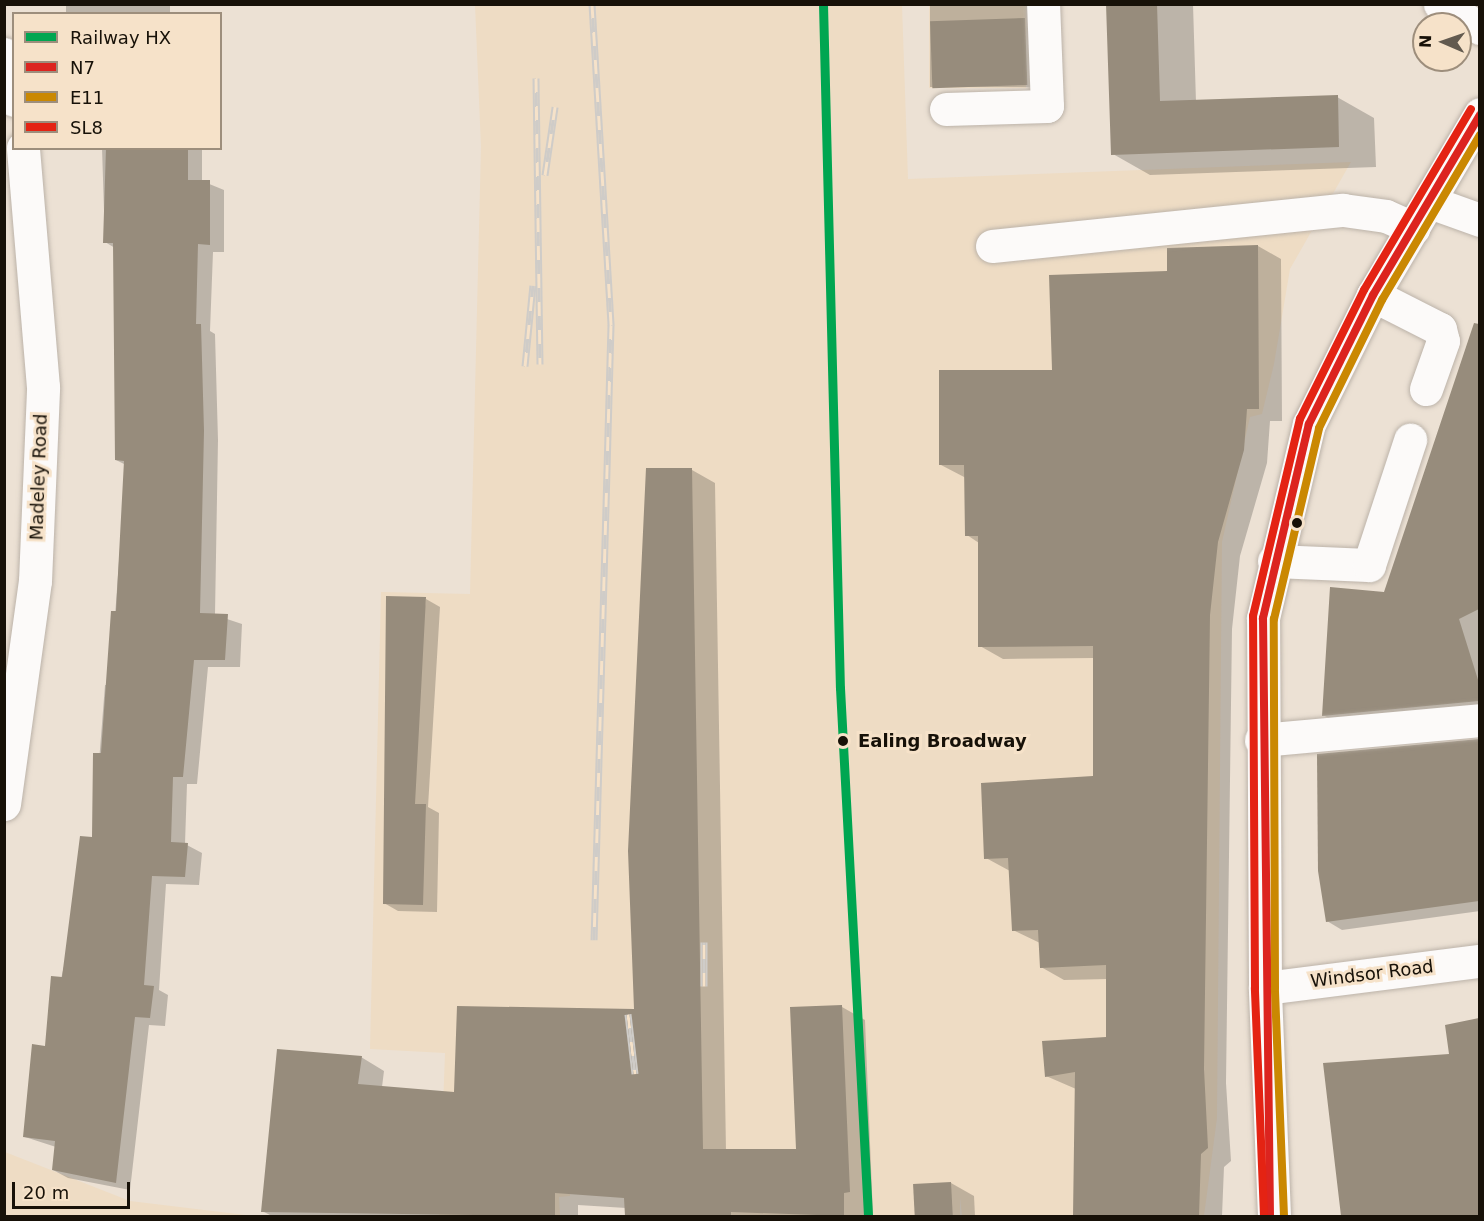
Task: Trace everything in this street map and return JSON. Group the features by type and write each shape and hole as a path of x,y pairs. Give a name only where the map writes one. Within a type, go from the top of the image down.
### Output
{"main road":[{"path":"946,109 1047,106 1043,4"},
{"path":"1440,4 1479,28"},
{"path":"4,54 12,91"},
{"path":"1272,1215 1264,988 1261,740 1263,618 1274,561 1309,424 1373,295 1422,215 1479,114"},
{"name":"Madeley Road","path":"4,804 35,581 43,387 23,150"},
{"path":"992,246 1343,210 1386,216 1422,215 1479,220"},
{"path":"1373,295 1440,329 1443,341 1426,389"},
{"path":"1274,561 1370,565 1410,440"},
{"path":"1261,740 1479,720"},
{"name":"Windsor Road","path":"1264,988 1479,961"}],"shaded area":[{"path":"475,5 902,5 908,179 1351,162 1290,269 1274,364 1262,414 1250,417 1222,542 1217,1118 1204,1216 962,1216 960,1197 960,1216 711,1216 708,1169 572,1164 570,1196 559,1197 560,1216 439,1216 445,1053 370,1049 381,592 470,594 481,147"},
{"path":"929,5 1026,5 1026,88 929,88"},
{"path":"5,1152 130,1201 254,1216 5,1216"}],"building":[{"path":"1106,4 1157,4 1160,101 1338,95 1339,147 1111,155"},
{"path":"1025,18 1027,85 932,88 930,21"},
{"path":"106,150 188,150 188,180 210,180 210,245 198,244 196,324 201,324 204,431 200,613 228,614 225,660 194,660 183,777 173,777 171,842 188,843 185,877 152,876 144,985 154,986 150,1018 135,1017 116,1183 52,1170 55,1141 23,1137 32,1044 45,1046 51,976 62,977 80,836 92,837 93,753 101,753 111,611 116,611 124,461 115,460 113,243 103,243"},
{"path":"1258,245 1259,409 1247,409 1244,450 1218,542 1210,615 1204,1069 1208,1148 1201,1154 1199,1216 1073,1216 1075,1072 1045,1077 1042,1041 1106,1037 1106,965 1040,968 1038,930 1012,931 1008,858 984,859 981,783 1093,776 1093,646 978,647 978,536 965,536 964,465 939,465 939,370 1052,370 1049,275 1167,271 1167,248"},
{"path":"1474,323 1479,324 1479,609 1459,619 1479,683 1479,701 1322,716 1330,587 1384,592"},
{"path":"646,468 692,468 703,1149 796,1149 790,1007 842,1005 850,1192 844,1193 844,1216 731,1212 731,1216 625,1216 624,1198 555,1193 555,1216 261,1212 277,1049 362,1056 358,1084 454,1092 457,1006 634,1009 628,851"},
{"path":"386,596 426,597 415,804 426,804 423,905 383,904"},
{"path":"1479,739 1479,901 1326,922 1318,871 1317,754"},
{"path":"1479,1018 1479,1216 1341,1216 1323,1063 1449,1054 1445,1025"},
{"path":"951,1182 953,1216 915,1216 913,1184"}],"railway":[{"path":"592,4 611,325 594,940"},
{"path":"536,78 540,364"},
{"path":"545,175 555,107"},
{"path":"525,366 533,285"},
{"path":"704,942 704,986"},
{"path":"628,1014 635,1074"}],"rail line":[{"name":"HX","path":"823,4 840,688 868,1216"}],"transit line":[{"name":"SL8","path":"1264,1216 1255,988 1253,616 1300,419 1364,290 1471,109"},
{"name":"N7","path":"1270,1216 1263,618 1309,424 1373,295 1480,115"},
{"name":"E11","path":"1284,1216 1275,988 1274,619 1319,428 1382,300 1480,135"}],"place":[{"name":"Ealing Broadway","path":"843,741"}]}
